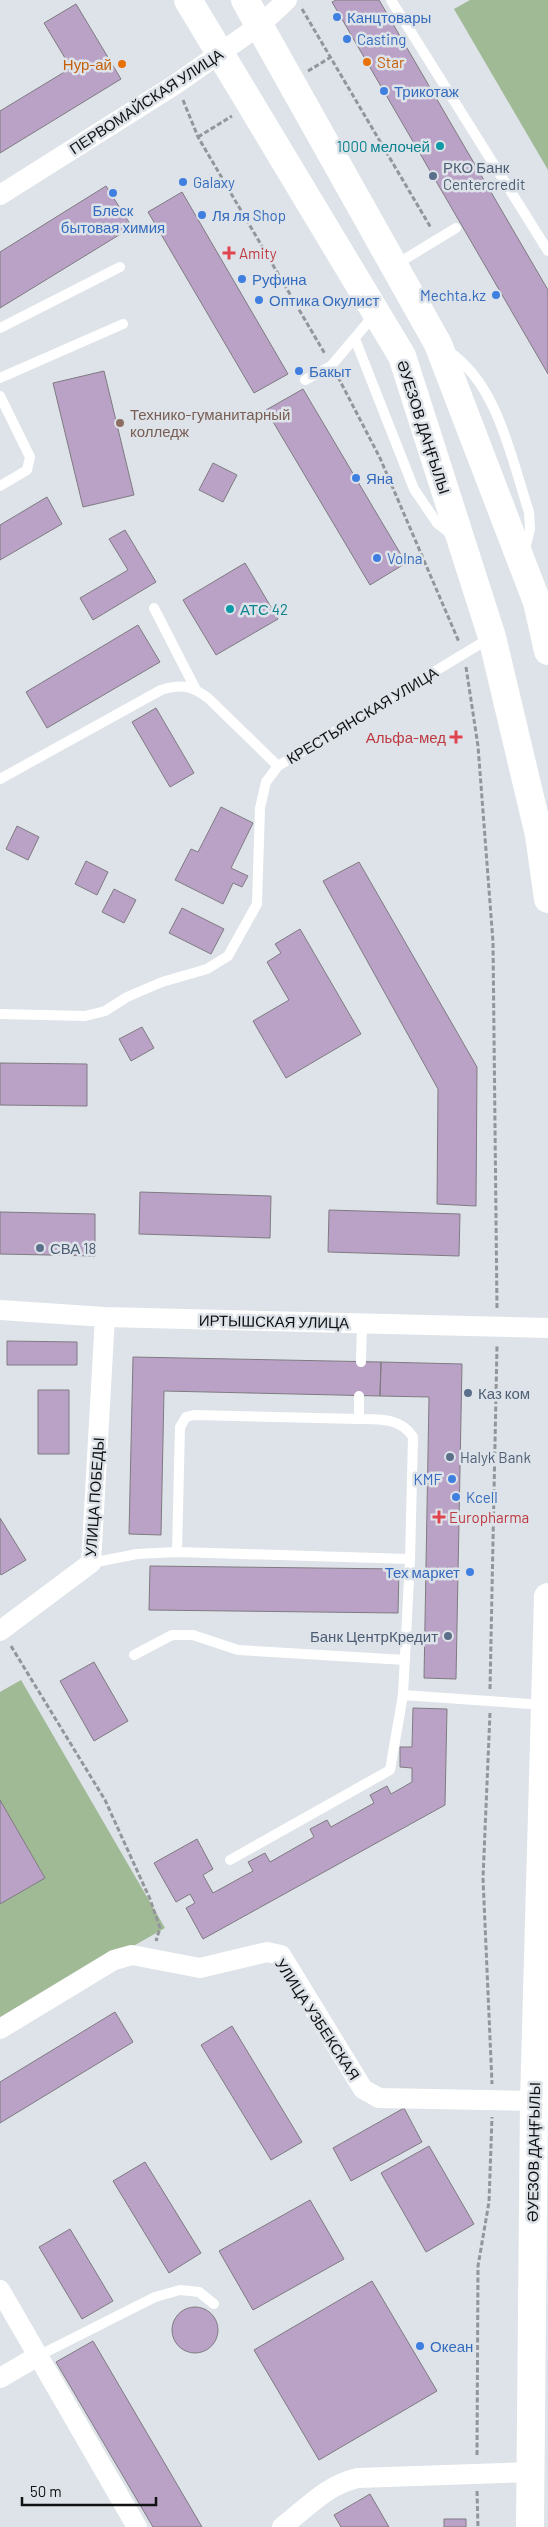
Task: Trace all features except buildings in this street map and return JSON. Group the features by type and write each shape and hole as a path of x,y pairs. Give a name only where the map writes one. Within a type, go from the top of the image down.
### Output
{"main road":[{"name":"ӘУЕЗОВ ДАҢҒЫЛЫ","path":"188,0 402,356 492,637 539,834 548,899"},
{"path":"245,0 438,344 522,561 543,598 548,651"},
{"name":"ӘУЕЗОВ ДАҢҒЫЛЫ","path":"530,2527 534,2101 548,1597"}],"street":[{"name":"ПЕРВОМАЙСКАЯ УЛИЦА","path":"0,196 294,4"},
{"name":"ИРТЫШСКАЯ УЛИЦА","path":"0,1310 105,1317 548,1328"},
{"name":"УЛИЦА ПОБЕДЫ","path":"1,1629 91,1563 105,1317"},
{"name":"УЛИЦА УЗБЕКСКАЯ","path":"0,2028 114,1960 132,1955 200,1968 267,1952 281,1955 363,2089 379,2098 534,2101"},
{"path":"0,2290 137,2527"},
{"path":"0,2378 38,2356"},
{"path":"282,2527 329,2488 358,2478 530,2472"}],"lane":[{"path":"390,0 548,251"},
{"path":"394,265 456,228"},
{"path":"0,328 120,267"},
{"path":"305,380 332,366 376,313"},
{"path":"0,378 123,324"},
{"path":"355,339 414,489 437,523 462,543"},
{"path":"0,486 27,470 30,457 1,395"},
{"path":"154,608 195,688 208,698 278,766"},
{"name":"КРЕСТЬЯНСКАЯ УЛИЦА","path":"0,1014 85,1016 105,1011 126,997 162,982 207,969 228,956 257,904 260,808 266,782 278,766 492,637"},
{"path":"0,779 160,690 178,685 195,688"},
{"path":"360,1362 362,1323"},
{"path":"359,1396 359,1419"},
{"path":"177,1552 180,1427 186,1417 194,1415 387,1419 407,1428 413,1437 410,1559 403,1695 390,1770 230,1860"},
{"path":"91,1563 137,1554 177,1552 410,1559"},
{"path":"134,1655 172,1635 194,1635 238,1650 405,1660"},
{"path":"403,1695 546,1706"},
{"path":"38,2356 155,2297 180,2290 199,2292 214,2304"}],"path":[{"path":"294,4 437,239"},
{"path":"198,137 251,104"},
{"path":"478,2527 478,2266 489,2202 492,2100 483,1878 490,1701 498,1327"},
{"path":"1,1629 105,1800 150,1899 160,1928 150,1958"}],"green space":[{"path":"470,0 548,0 548,170 454,9"},
{"path":"21,1680 165,1928 0,2022 0,1692"}],"place":[{"name":"Канцтовары","path":"337,17"},
{"name":"Casting","path":"347,39"},
{"name":"Star","path":"367,62"},
{"name":"Нур-ай","path":"122,64"},
{"name":"Трикотаж","path":"384,91"},
{"name":"1000 мелочей","path":"440,146"},
{"name":"РКО Банк Centercredit","path":"433,176"},
{"name":"Galaxy","path":"183,182"},
{"name":"Блеск бытовая химия","path":"113,193"},
{"name":"Ля ля Shop","path":"202,215"},
{"name":"Amity","path":"229,253"},
{"name":"Руфина","path":"242,279"},
{"name":"Mechta.kz","path":"496,295"},
{"name":"Оптика Окулист","path":"259,300"},
{"name":"Бакыт","path":"299,371"},
{"name":"Технико-гуманитарный колледж","path":"120,423"},
{"name":"Яна","path":"356,478"},
{"name":"Volna","path":"377,558"},
{"name":"АТС 42","path":"230,609"},
{"name":"Альфа-мед","path":"456,737"},
{"name":"СВА 18","path":"40,1248"},
{"name":"Каз ком","path":"468,1393"},
{"name":"Halyk Bank","path":"450,1457"},
{"name":"KMF","path":"452,1479"},
{"name":"Kcell","path":"456,1497"},
{"name":"Europharma","path":"439,1517"},
{"name":"Тех маркет","path":"470,1572"},
{"name":"Банк ЦентрКредит","path":"448,1636"},
{"name":"Океан","path":"420,2346"}]}
